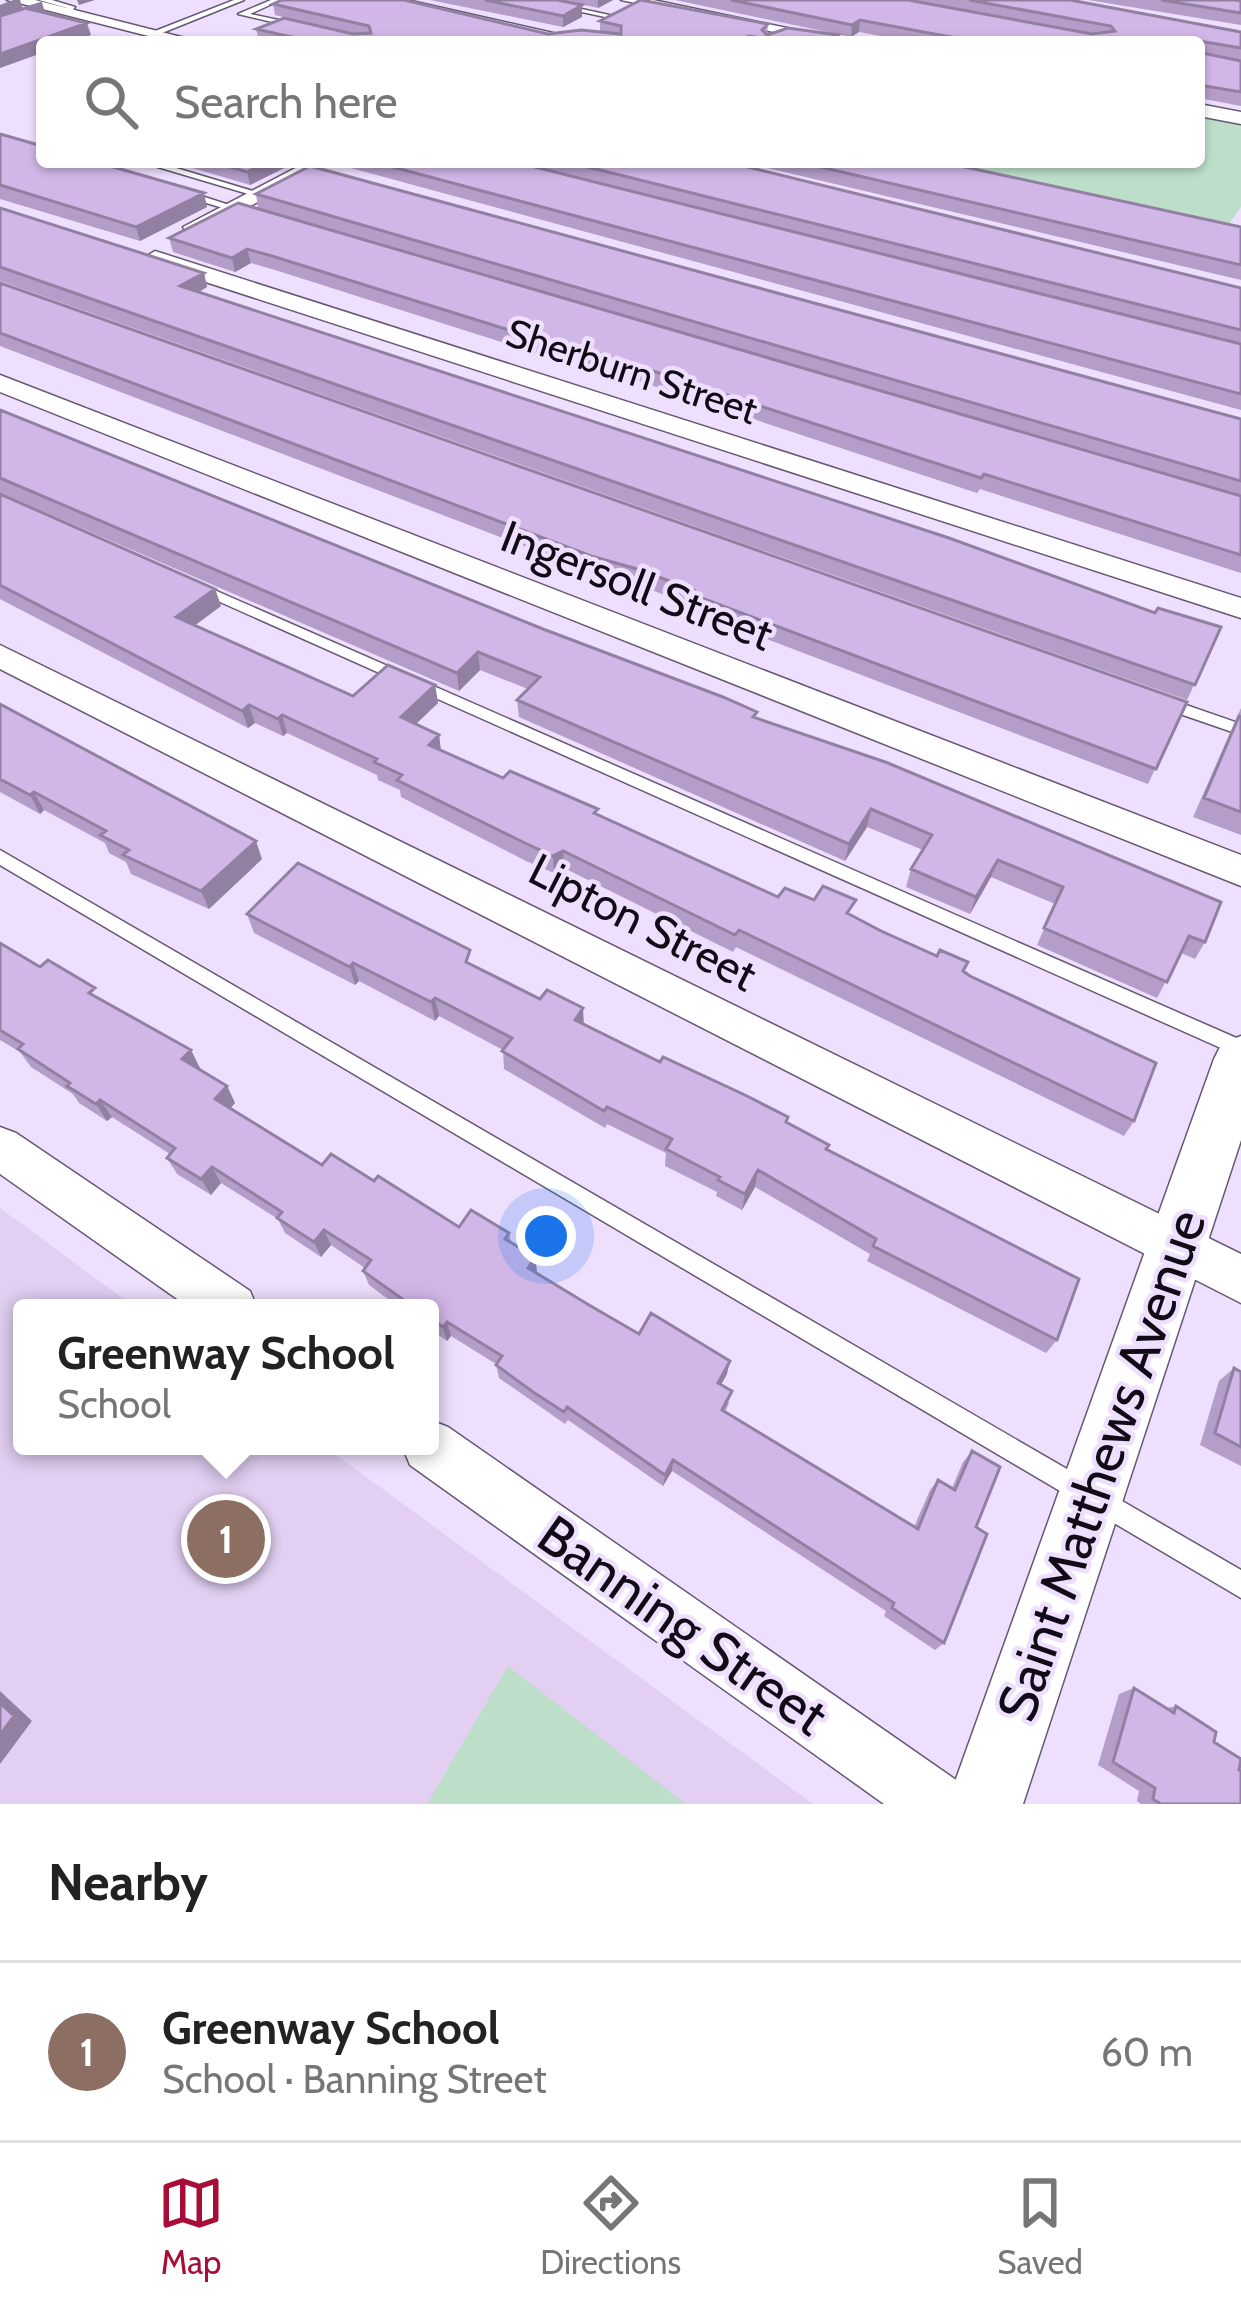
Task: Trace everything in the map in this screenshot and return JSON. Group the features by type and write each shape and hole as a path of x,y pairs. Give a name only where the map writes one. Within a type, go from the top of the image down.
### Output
{"street":[{"path":"15,0 167,36"},
{"path":"386,0 545,36"},
{"path":"571,36 636,0 814,36"},
{"path":"1205,111 1241,118"},
{"path":"247,205 310,168"},
{"path":"322,168 351,180"},
{"name":"Sherburn Street","path":"247,205 131,250 1241,608"},
{"name":"Ingersoll Street","path":"0,383 1241,871"},
{"name":"Lipton Street","path":"0,656 1241,1279"},
{"name":"Saint Matthews Avenue","path":"985,1804 1241,1059"},
{"path":"0,1148 219,1299"},
{"name":"Banning Street","path":"439,1454 937,1804"}],"lane":[{"path":"277,0 242,14 304,28"},
{"path":"529,0 610,16"},
{"path":"154,33 233,1"},
{"path":"780,36 788,31"},
{"path":"160,168 247,205"},
{"path":"166,188 247,205"},
{"path":"173,575 1241,1049"},
{"path":"1151,698 1241,730"},
{"path":"0,857 1241,1585"}],"shaded area":[{"path":"0,1208 124,1299 13,1299 13,1455 336,1455 813,1804 0,1804"}],"green space":[{"path":"1205,118 1241,125 1241,207 1227,227 958,168 1205,168"},
{"path":"508,1666 686,1804 427,1804"}],"building":[{"path":"282,0 404,0 548,34 581,30 621,34 621,26 600,21 641,0 768,24 762,30 767,35 788,28 838,35 287,36 256,29 284,18 353,34 371,33 369,26 273,4"},
{"path":"485,0 557,0 582,5 563,16"},
{"path":"731,0 908,0 1092,34 1115,31 1111,26 969,0 1070,0 1241,32 1241,48 1205,42 1205,36 945,36 860,20 852,25"},
{"path":"1161,0 1235,0 1241,1 1241,13"},
{"path":"42,3 29,9 87,23 36,36 36,41 0,54 0,16"},
{"path":"1205,54 1241,61 1241,92 1205,86"},
{"path":"0,134 36,144 36,168 117,168 204,193 136,227 0,185"},
{"path":"306,168 317,168 1241,419 1241,481 256,194"},
{"path":"396,168 539,168 1241,344 1241,394"},
{"path":"592,168 751,168 1241,288 1241,330"},
{"path":"825,168 970,168 1241,227 1241,265"},
{"path":"238,203 1241,496 1241,555 272,256 247,249 232,258 169,238"},
{"path":"0,208 204,273 180,286 949,538 1155,613 1158,608 1221,627 1195,685 0,267"},
{"path":"0,283 1187,702 1156,769 691,594 694,590 591,556 0,333"},
{"path":"0,410 723,697 757,712 753,717 888,763 1221,902 1205,942 1189,936 1167,982 1044,928 1063,887 998,860 976,897 911,869 932,835 871,809 849,844 517,700 540,677 478,652 457,673 0,478"},
{"path":"0,494 215,589 176,617 353,696 388,665 435,685 401,717 439,735 429,745 503,778 510,771 598,809 594,813 778,897 785,888 814,900 823,886 856,900 847,913 937,956 940,950 968,962 963,971 970,976 1156,1063 1134,1121 739,930 735,935 563,851 553,856 525,843 397,780 402,775 374,762 377,759 282,715 278,719 249,705 242,711 0,585"},
{"path":"0,704 256,841 201,891 123,855 129,850 100,835 106,831 0,779"},
{"path":"1241,717 1241,812 1204,798"},
{"path":"298,863 470,950 466,962 540,999 547,990 583,1008 575,1020 788,1117 786,1122 829,1145 826,1149 1079,1279 1057,1340 873,1246 876,1239 758,1170 745,1194 718,1180 720,1177 666,1149 672,1139 607,1107 604,1111 502,1051 512,1038 435,998 431,1002 353,963 350,967 247,914"},
{"path":"0,943 40,967 48,960 95,988 89,993 191,1050 182,1059 227,1086 215,1099 322,1165 331,1154 374,1181 378,1176 459,1227 471,1210 509,1233 505,1239 535,1257 528,1268 589,1305 639,1334 651,1313 730,1361 718,1383 732,1391 722,1410 918,1529 938,1480 955,1490 972,1451 1000,1467 976,1527 987,1534 944,1643 892,1608 894,1603 673,1460 665,1475 567,1407 564,1412 533,1392 496,1365 502,1356 447,1322 443,1327 439,1324 439,1299 402,1299 363,1271 371,1260 324,1230 314,1242 277,1218 282,1212 212,1167 201,1179 167,1158 175,1148 100,1100 96,1104 67,1086 70,1083 18,1049 23,1044 0,1030"},
{"path":"1234,1368 1241,1372 1241,1447 1215,1433"},
{"path":"1134,1688 1174,1713 1176,1706 1216,1732 1214,1742 1241,1759 1241,1804 1161,1804 1153,1799 1155,1788 1113,1762"},
{"path":"0,1703 14,1716 0,1735"}],"place":[{"name":"Greenway School","path":"226,1539"}]}
